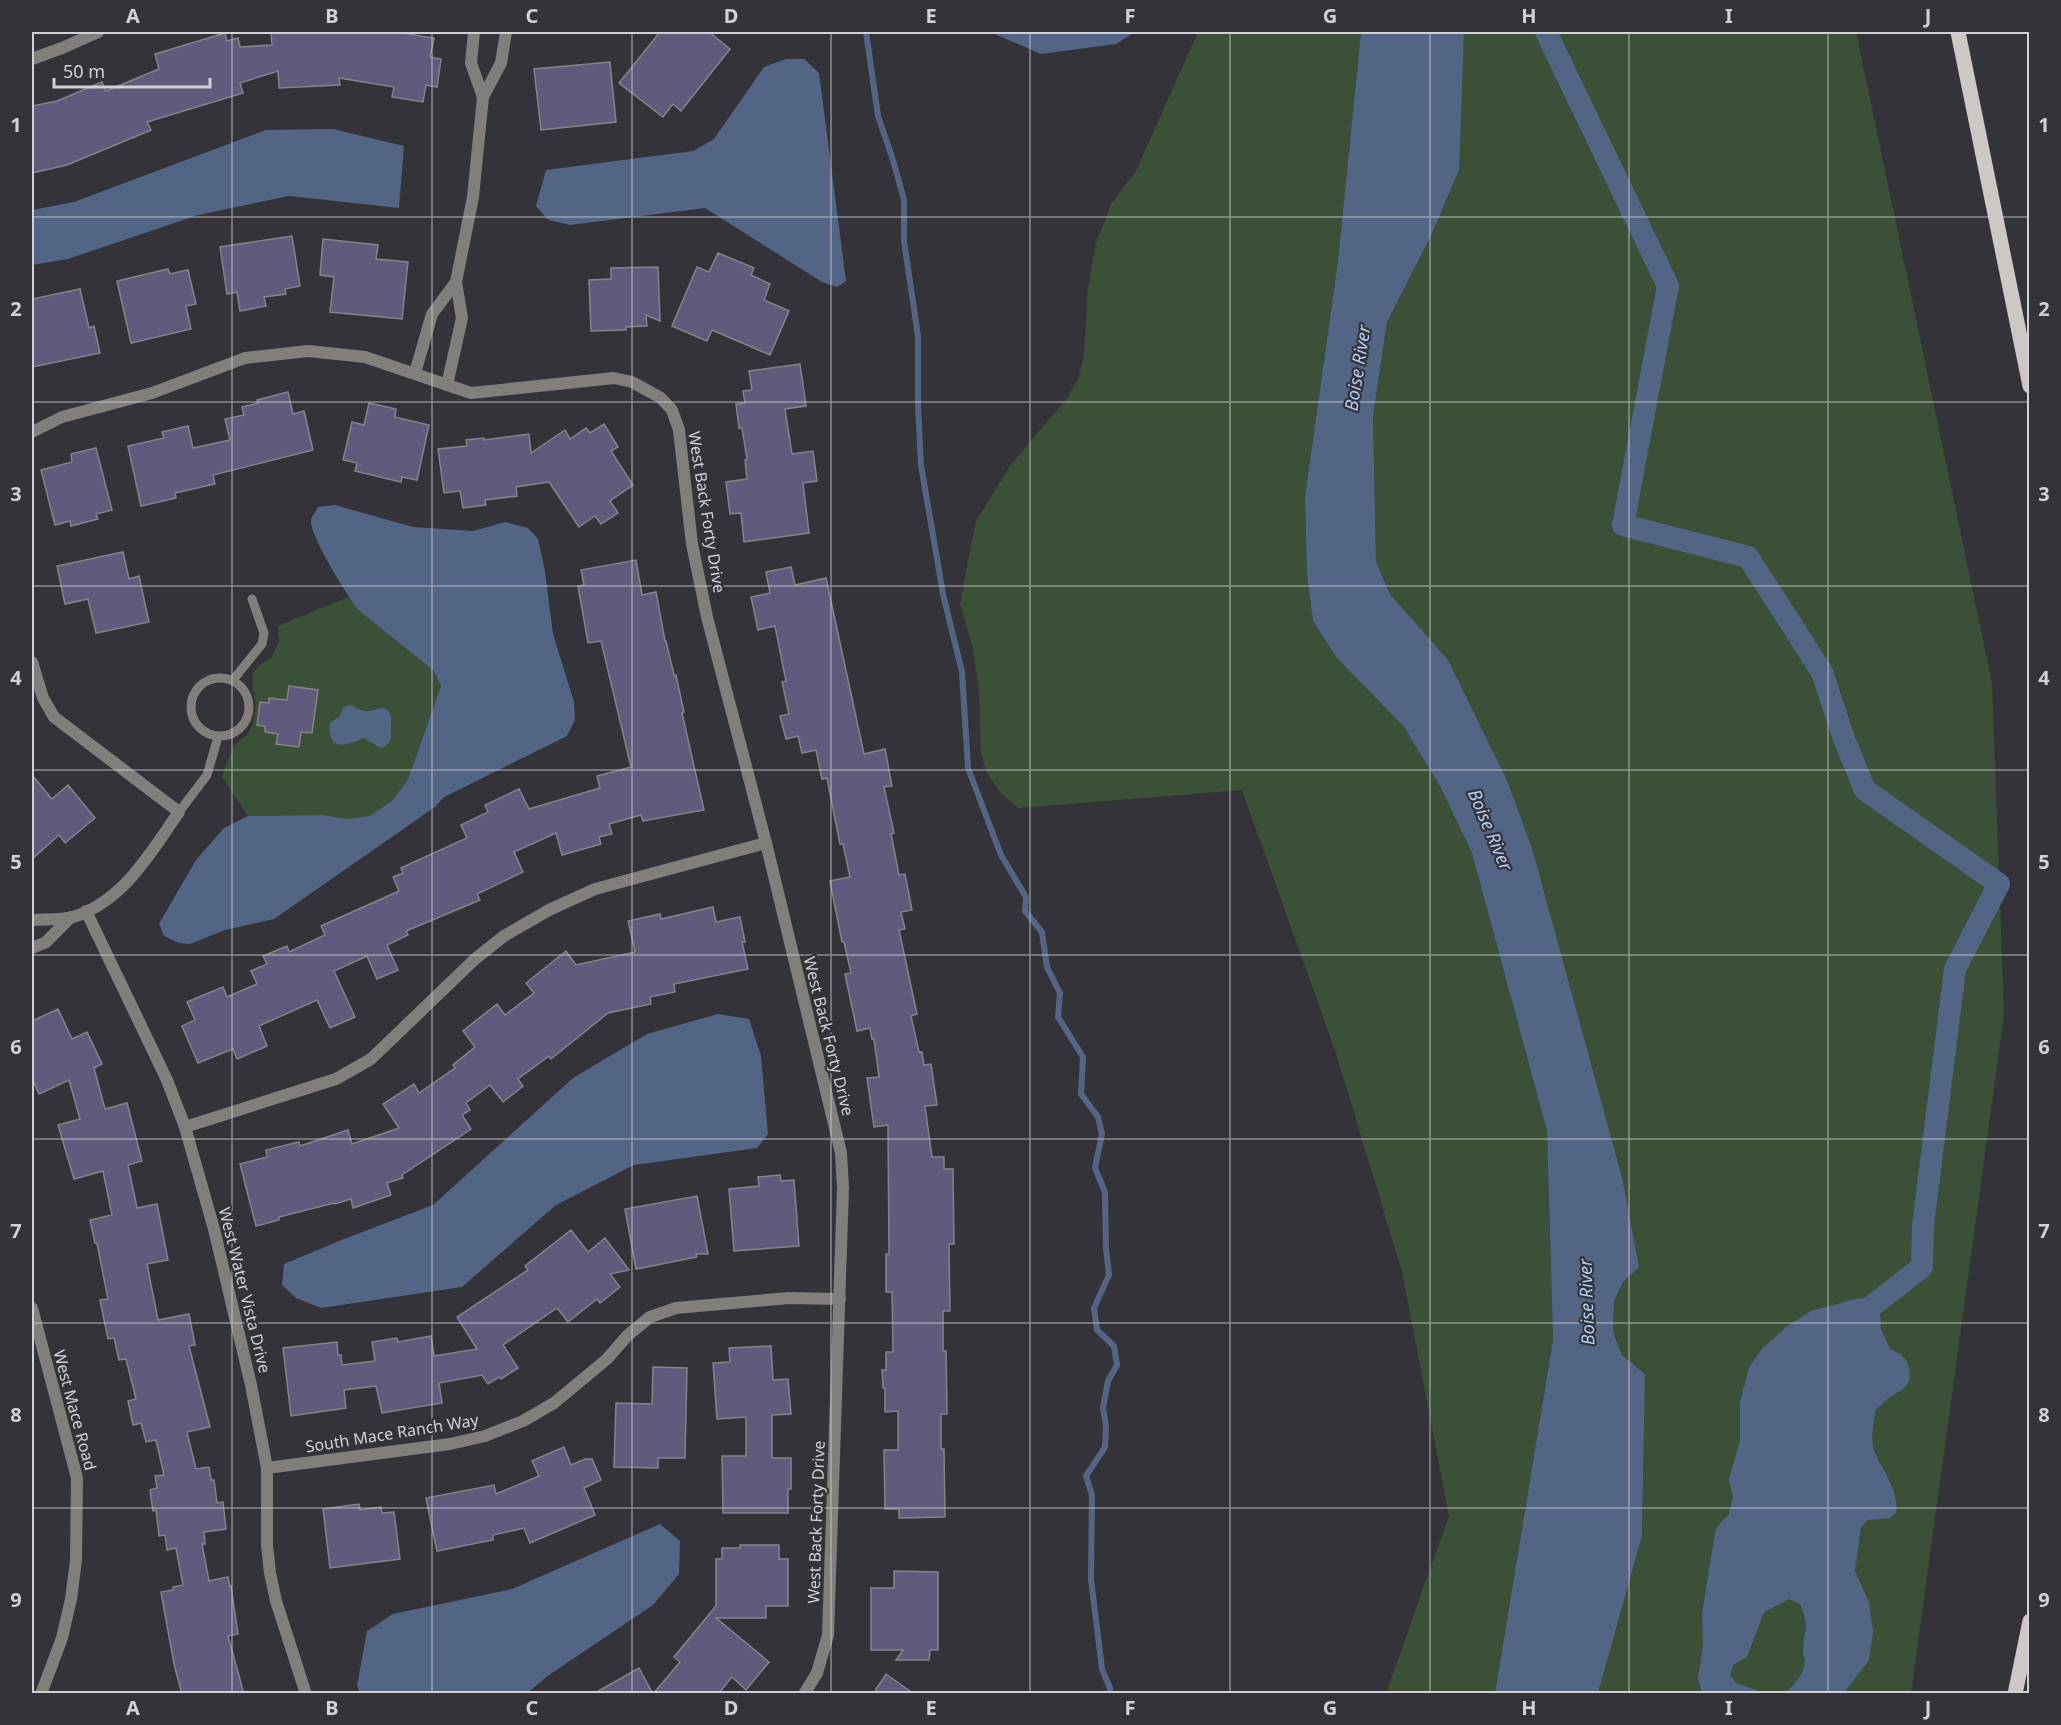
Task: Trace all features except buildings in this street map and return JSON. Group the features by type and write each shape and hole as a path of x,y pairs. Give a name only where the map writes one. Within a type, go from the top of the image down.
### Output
{"main road":[{"path":"1958,32 2030,386"},
{"path":"2015,1694 2030,1621"}],"street":[{"path":"32,59 98,32"},
{"path":"474,32 471,63 483,97"},
{"path":"32,432 62,417 152,393 245,358 308,351 365,357 447,385 462,318 456,282 473,197 483,97 501,63 506,32"},
{"path":"415,373 432,314 456,282"},
{"name":"West Back Forty Drive","path":"447,385 471,393 614,378 632,382 661,398 672,410 678,430 692,544 703,597 766,843 841,1153 843,1188 828,1635 817,1673 804,1694"},
{"path":"32,662 44,698 54,717 179,812 136,873 112,897 71,917 32,920"},
{"path":"185,1127 336,1079 371,1059 476,959 504,936 549,910 595,889 766,843"},
{"name":"West Water Vista Drive","path":"86,911 166,1080 185,1127 214,1229 267,1468 267,1545 270,1573 276,1601 306,1694"},
{"path":"32,948 46,942 71,917"},
{"name":"South Mace Ranch Way","path":"267,1468 450,1444 485,1436 523,1421 554,1404 607,1359 628,1335 650,1317 676,1308 789,1298 840,1299"},
{"name":"West Mace Road","path":"32,1308 77,1478 76,1560 72,1593 62,1638 41,1694"}],"lane":[{"path":"233,680 262,644 263,630 252,599"},
{"path":"215,678 224,678 233,680 248,695 249,715 245,724 237,732 218,737 201,729 191,713 193,695 199,687 215,678"},
{"path":"179,812 207,775 218,737"}],"green space":[{"path":"1198,32 1361,32 1338,261 1305,496 1307,575 1313,621 1336,657 1404,727 1440,786 1472,853 1547,1131 1553,1340 1495,1693 1386,1693 1449,1516 1402,1272 1335,1050 1242,790 1018,808 1000,792 987,773 981,754 979,687 972,645 960,603 976,521 1010,466 1068,397 1078,379 1084,356 1088,287 1096,243 1112,202 1136,171"},
{"path":"1464,32 1856,32 1992,683 2004,1014 1911,1693 1598,1693 1642,1536 1645,1374 1622,1355 1613,1332 1614,1303 1623,1282 1639,1267 1623,1181 1532,849 1506,778 1448,660 1390,594 1376,561 1373,416 1387,322 1430,238"},
{"path":"348,597 357,609 434,671 441,686 408,779 393,800 371,816 347,819 323,815 248,816 222,777 233,746 247,735 253,724 256,704 253,674 258,666 272,657 279,641 278,626"}],"water":[{"path":"990,32 1135,32 1116,44 1041,54"},
{"name":"Boise River","path":"1361,32 1464,32 1459,170 1430,238 1387,322 1373,416 1376,561 1390,594 1448,660 1506,778 1532,848 1623,1181 1639,1267 1623,1282 1614,1302 1613,1332 1622,1355 1645,1374 1642,1536 1598,1693 1495,1693 1553,1340 1547,1131 1472,853 1440,786 1404,727 1336,657 1313,621 1307,575 1305,496 1338,261"},
{"path":"786,59 804,59 819,73 846,281 837,287 822,282 705,208 570,225 548,220 536,206 546,170 693,151 714,139 764,67"},
{"path":"333,129 404,146 399,208 289,196 198,215 68,259 32,265 32,210 74,202 266,130"},
{"path":"335,505 413,527 473,531 505,522 528,528 538,539 545,571 553,634 574,702 575,720 567,736 444,797 435,807 274,919 225,930 190,944 179,943 164,936 159,924 196,860 224,828 248,816 323,815 347,819 370,816 393,800 408,779 441,686 434,671 357,609 322,551 311,520 318,507"},
{"path":"351,705 364,711 384,708 389,712 391,738 388,743 382,748 363,738 344,745 334,742 331,738 330,723 340,716 345,707"},
{"path":"718,1014 749,1019 761,1056 768,1134 757,1148 634,1165 556,1205 462,1287 321,1308 296,1298 282,1285 284,1264 433,1205 573,1078 647,1034"},
{"path":"1870,1297 1879,1301 1881,1329 1890,1349 1905,1359 1910,1375 1908,1384 1875,1411 1873,1446 1895,1496 1896,1513 1890,1518 1868,1520 1861,1527 1855,1571 1869,1602 1873,1632 1869,1660 1844,1693 1785,1693 1798,1679 1805,1661 1803,1651 1805,1618 1800,1604 1789,1599 1764,1612 1747,1657 1733,1665 1730,1675 1736,1683 1764,1693 1702,1693 1698,1679 1703,1645 1702,1614 1716,1528 1729,1514 1733,1498 1729,1480 1740,1440 1740,1402 1749,1367 1762,1349 1786,1327 1811,1311"},
{"path":"660,1524 680,1541 679,1574 653,1605 549,1675 527,1693 360,1693 357,1686 367,1631 393,1614 512,1589"}],"waterway":[{"path":"866,32 878,116 904,200 904,241 918,336 921,465 943,594 962,672 968,768 1001,855 1026,897 1025,911 1042,932 1047,967 1060,993 1058,1017 1083,1057 1081,1094 1098,1117 1102,1134 1095,1168 1105,1192 1109,1275 1094,1308 1097,1330 1114,1346 1117,1365 1108,1381 1103,1408 1106,1426 1105,1447 1086,1476 1092,1495 1091,1579 1102,1669 1110,1688 1110,1694"},
{"path":"1546,32 1668,286 1623,525 1748,557 1822,672 1844,739 1865,790 1999,884 1955,969 1923,1226 1922,1267 1868,1309 1866,1326"}]}
